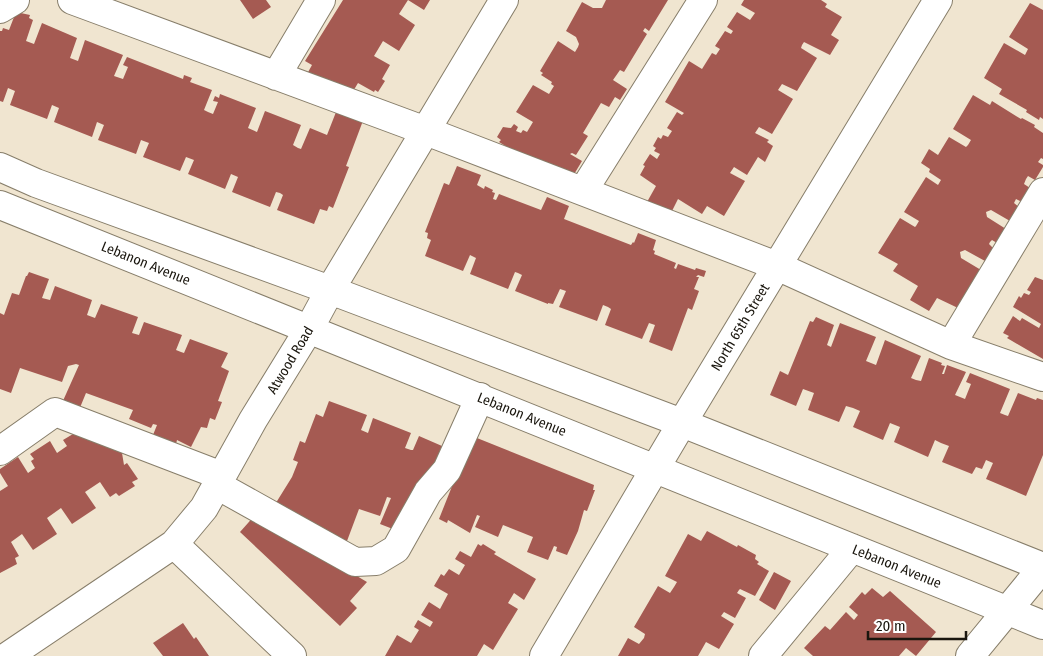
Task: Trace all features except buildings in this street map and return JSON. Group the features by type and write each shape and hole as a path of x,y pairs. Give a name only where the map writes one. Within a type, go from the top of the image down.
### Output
{"street":[{"path":"0,9 14,0"},
{"path":"72,0 426,131 777,266 951,345 1043,377"},
{"path":"276,76 321,0"},
{"name":"Atwood Road","path":"8,656 174,544 204,508 253,420 504,0"},
{"path":"583,191 703,0"},
{"name":"North 65th Street","path":"544,656 655,467 938,0"},
{"path":"0,168 682,423 1043,567 970,656"},
{"path":"6,214 36,182"},
{"path":"951,345 1043,192"},
{"name":"Lebanon Avenue","path":"6,214 309,329 1043,625"},
{"path":"0,450 55,412 219,481 355,562 376,561 396,549 428,492 447,470 480,398"},
{"path":"174,544 292,656"},
{"path":"763,656 852,548"}]}
